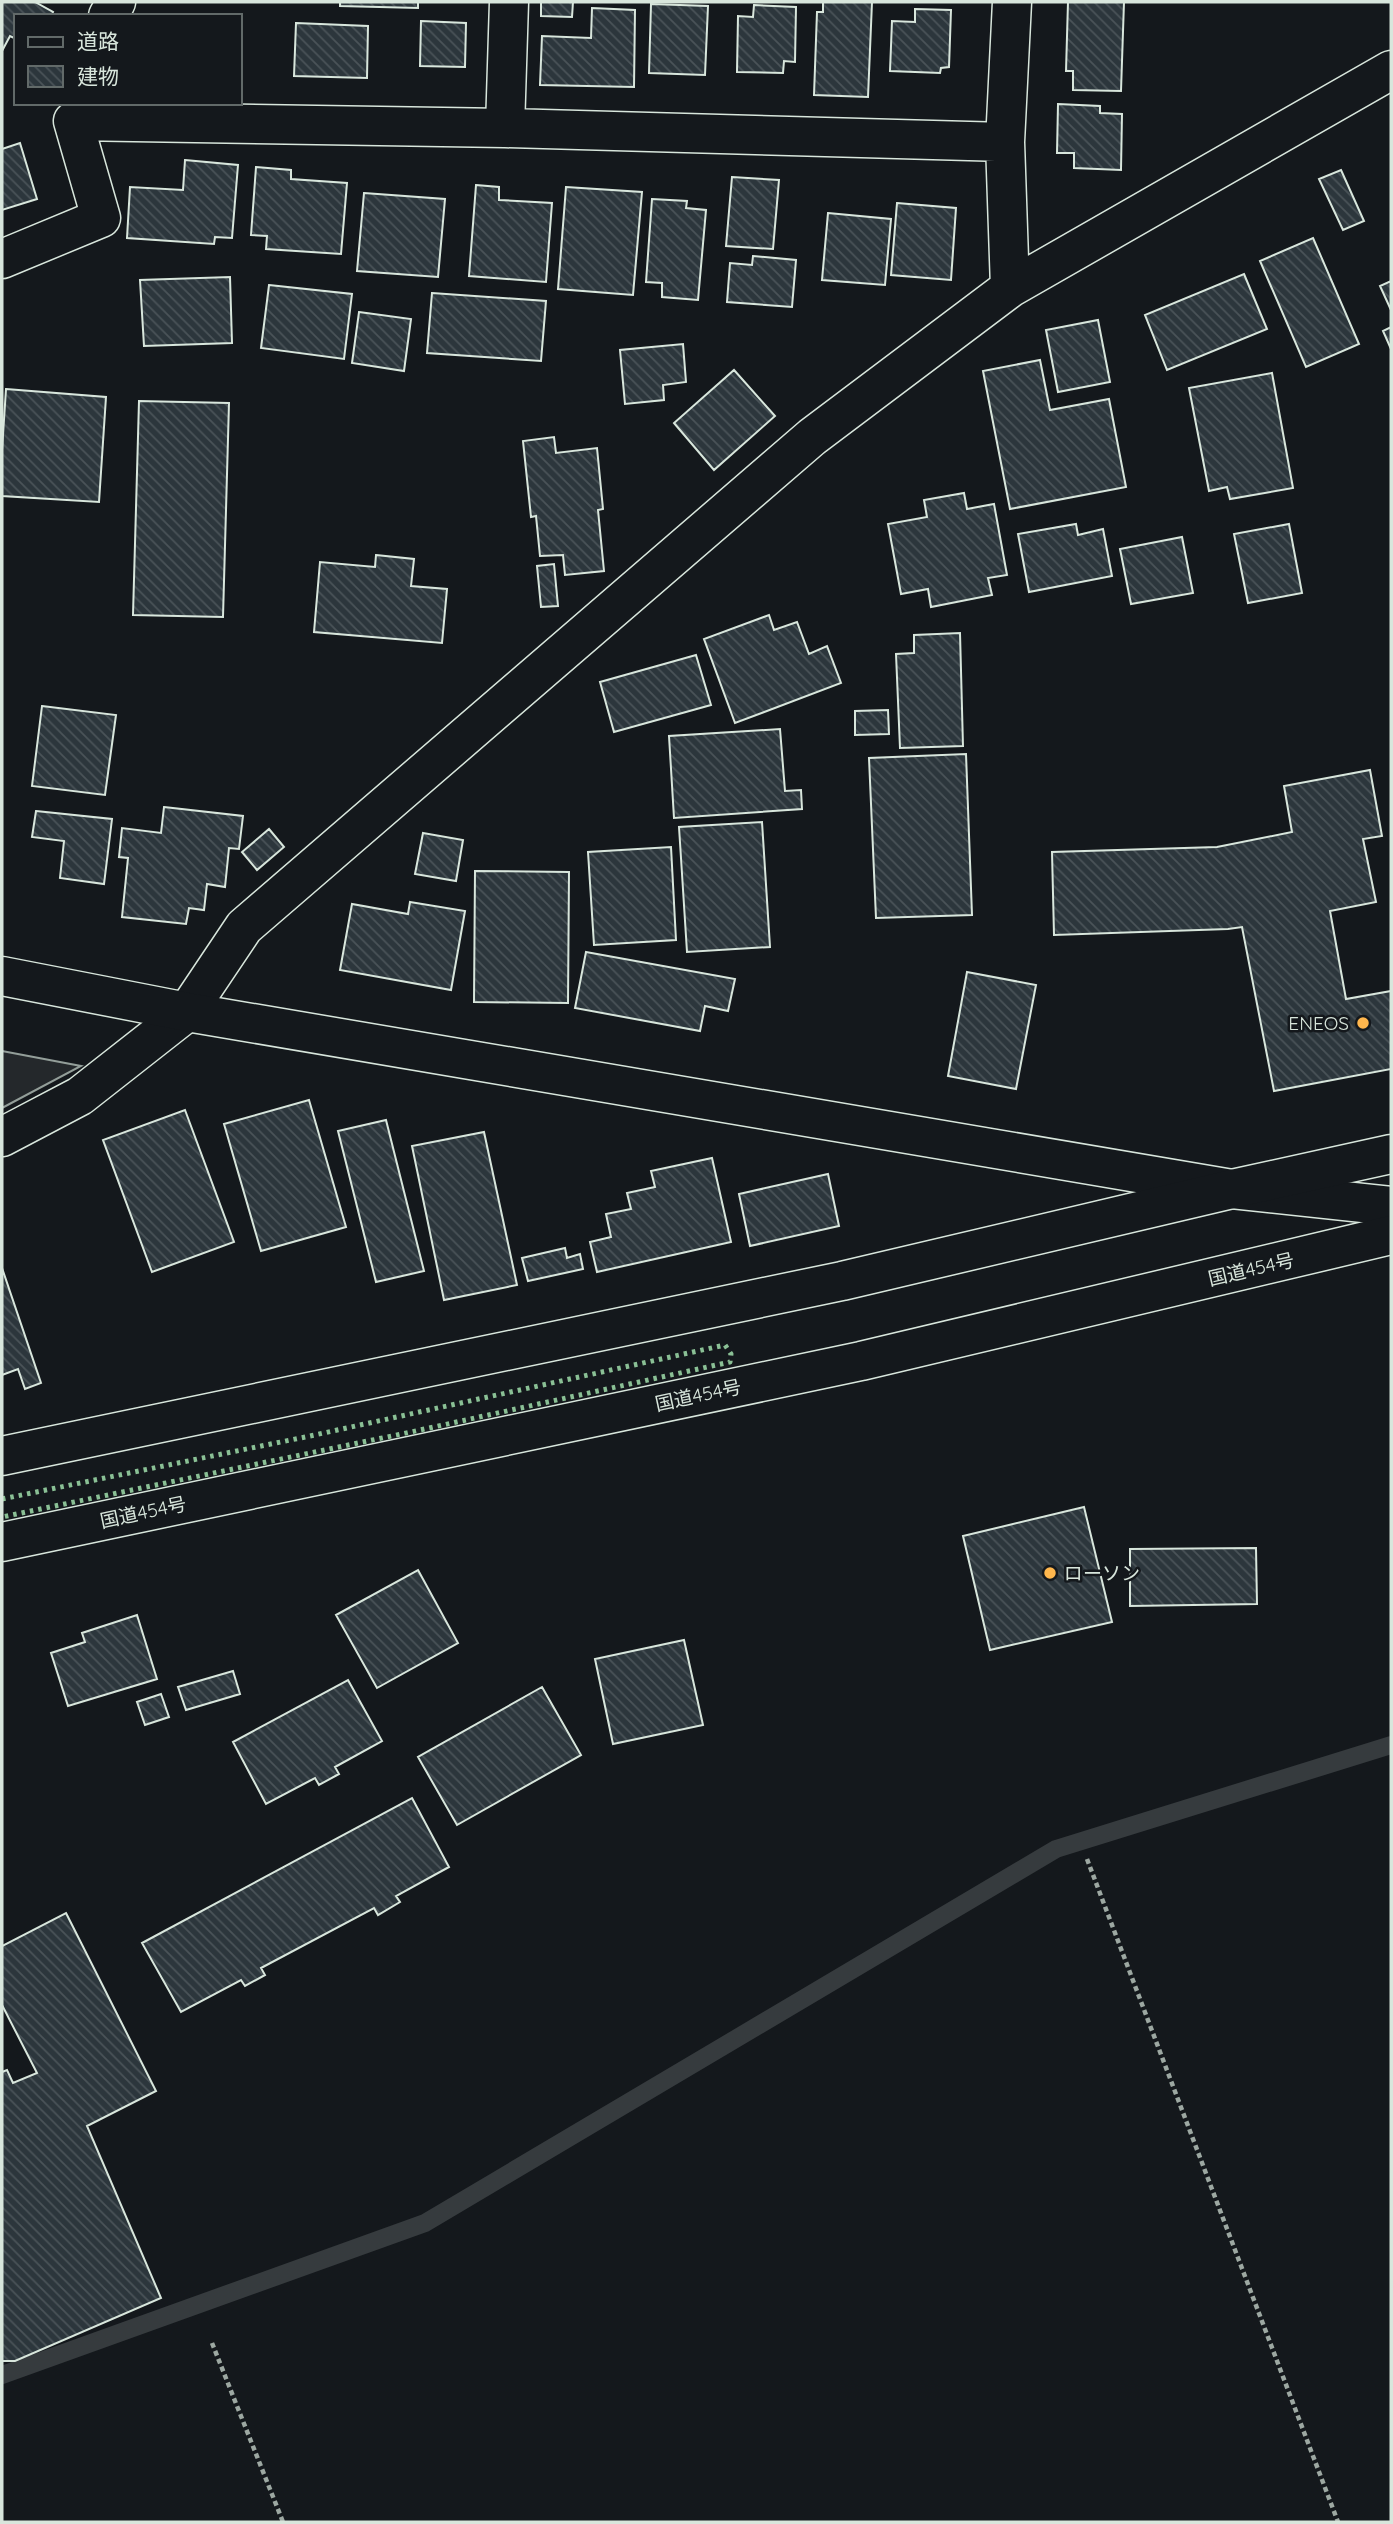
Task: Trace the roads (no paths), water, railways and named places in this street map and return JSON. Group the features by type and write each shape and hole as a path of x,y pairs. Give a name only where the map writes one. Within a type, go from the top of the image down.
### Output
{"main road":[{"path":"505,128 509,2"},
{"path":"1010,288 1005,142 1012,2"},
{"path":"2,1137 80,1096 187,1012 244,927 812,436 1010,288 1391,70"},
{"path":"2,259 101,218 73,112 1005,142"},
{"path":"2,976 187,1012 1233,1189 1391,1206"},
{"path":"2,1456 842,1282 1391,1154"},
{"name":"国道454号","path":"2,1542 861,1361 1391,1236"}],"waterway":[{"path":"2,2375 425,2223 1056,1849 1391,1745"}],"place":[{"name":"ENEOS","path":"1363,1023"},
{"name":"ローソン","path":"1050,1573"}]}
